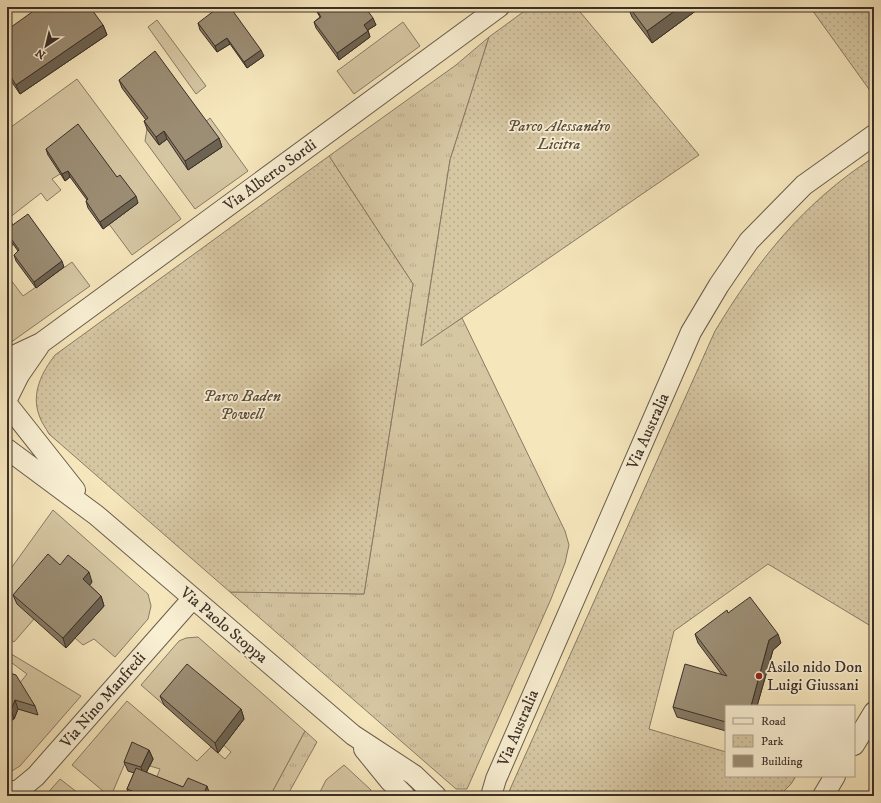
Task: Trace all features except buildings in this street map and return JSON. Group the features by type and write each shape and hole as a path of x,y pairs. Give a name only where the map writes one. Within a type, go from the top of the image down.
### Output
{"street":[{"name":"Via Alberto Sordi","path":"7,359 41,343 482,14 499,7"},
{"name":"Via Australia","path":"484,796 494,788 691,332 715,292 749,241 804,185 874,135"},
{"name":"Via Alberto Sordi","path":"7,399 19,375 41,343"},
{"name":"Via Paolo Stoppa","path":"7,404 96,515"},
{"name":"Via Paolo Stoppa","path":"7,449 96,515 353,735"},
{"name":"Via Nino Manfredi","path":"7,792 18,790 36,776 193,598"},
{"path":"855,743 874,712"},
{"path":"353,735 390,781 405,796"},
{"path":"353,735 414,775 436,796"},
{"path":"823,796 834,777"}],"green space":[{"name":"Parco Alessandro Licitra","path":"530,7 576,7 699,155 421,346 450,160 489,37"},
{"path":"810,7 874,7 874,95 871,92"},
{"path":"157,20 206,86 196,94 148,27"},
{"path":"403,22 420,46 354,94 337,71"},
{"path":"489,37 450,160 421,345 462,318 565,531 569,545 565,563 551,599 467,789 456,789 230,592 364,594 413,284 329,156 456,65"},
{"path":"77,79 181,219 132,255 109,224 123,182 60,174 52,179 61,190 47,201 41,193 9,218 16,230 8,237 13,245 7,249 7,130"},
{"path":"210,118 248,171 195,209 145,141 147,129 159,145 167,139 189,169 221,147 204,123"},
{"name":"Parco Baden Powell","path":"329,156 413,284 364,594 230,592 49,434 39,415 36,399 37,391 46,368 55,355"},
{"path":"874,157 874,628 768,564 674,631 649,729 725,752 725,777 795,777 791,784 779,796 507,796 715,331 731,305 765,257 804,214 825,194"},
{"path":"72,262 90,286 7,344 7,275 23,296"},
{"path":"53,510 148,594 151,606 148,619 115,657 94,639 83,645 75,638 104,606 87,589 92,582 34,619 14,642 7,637 7,574"},
{"path":"198,637 305,731 270,796 186,796 154,784 160,769 150,766 153,759 131,749 111,796 109,796 72,765 127,701 197,761 211,747 225,759 231,752 218,740 164,705 141,685 179,641 186,638"},
{"path":"8,652 81,696 20,766 7,774 7,723 14,719 18,709 29,712 19,684 27,674 12,663 7,662"},
{"path":"305,731 317,742 287,796 270,796"},
{"path":"344,765 371,790 368,796 318,796 326,780"},
{"path":"60,779 82,796 45,796"}],"place":[{"name":"Asilo nido Don Luigi Giussani","path":"759,676"}]}
